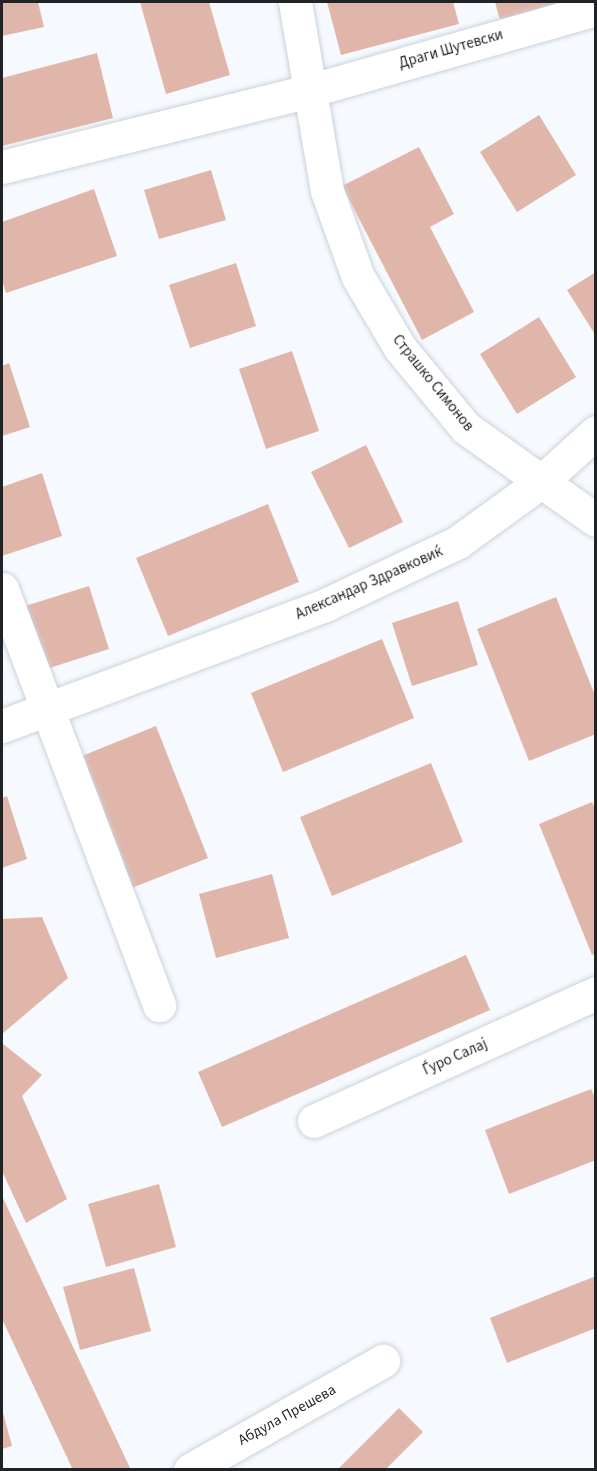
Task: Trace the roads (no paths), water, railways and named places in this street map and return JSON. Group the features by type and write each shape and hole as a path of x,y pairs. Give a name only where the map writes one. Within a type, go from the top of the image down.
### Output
{"street":[{"name":"Страшко Симонов","path":"296,2 308,91 327,191 358,277 400,348 466,428 596,520"},
{"name":"Драги Шутевски","path":"2,167 308,91 596,9"},
{"name":"Александар Здравковиќ","path":"2,726 325,605 458,542 542,481 596,432"},
{"path":"2,589 159,1005"},
{"name":"Ѓуро Салај","path":"314,1121 596,993"},
{"name":"Абдула Прешева","path":"190,1470 383,1360"}]}
